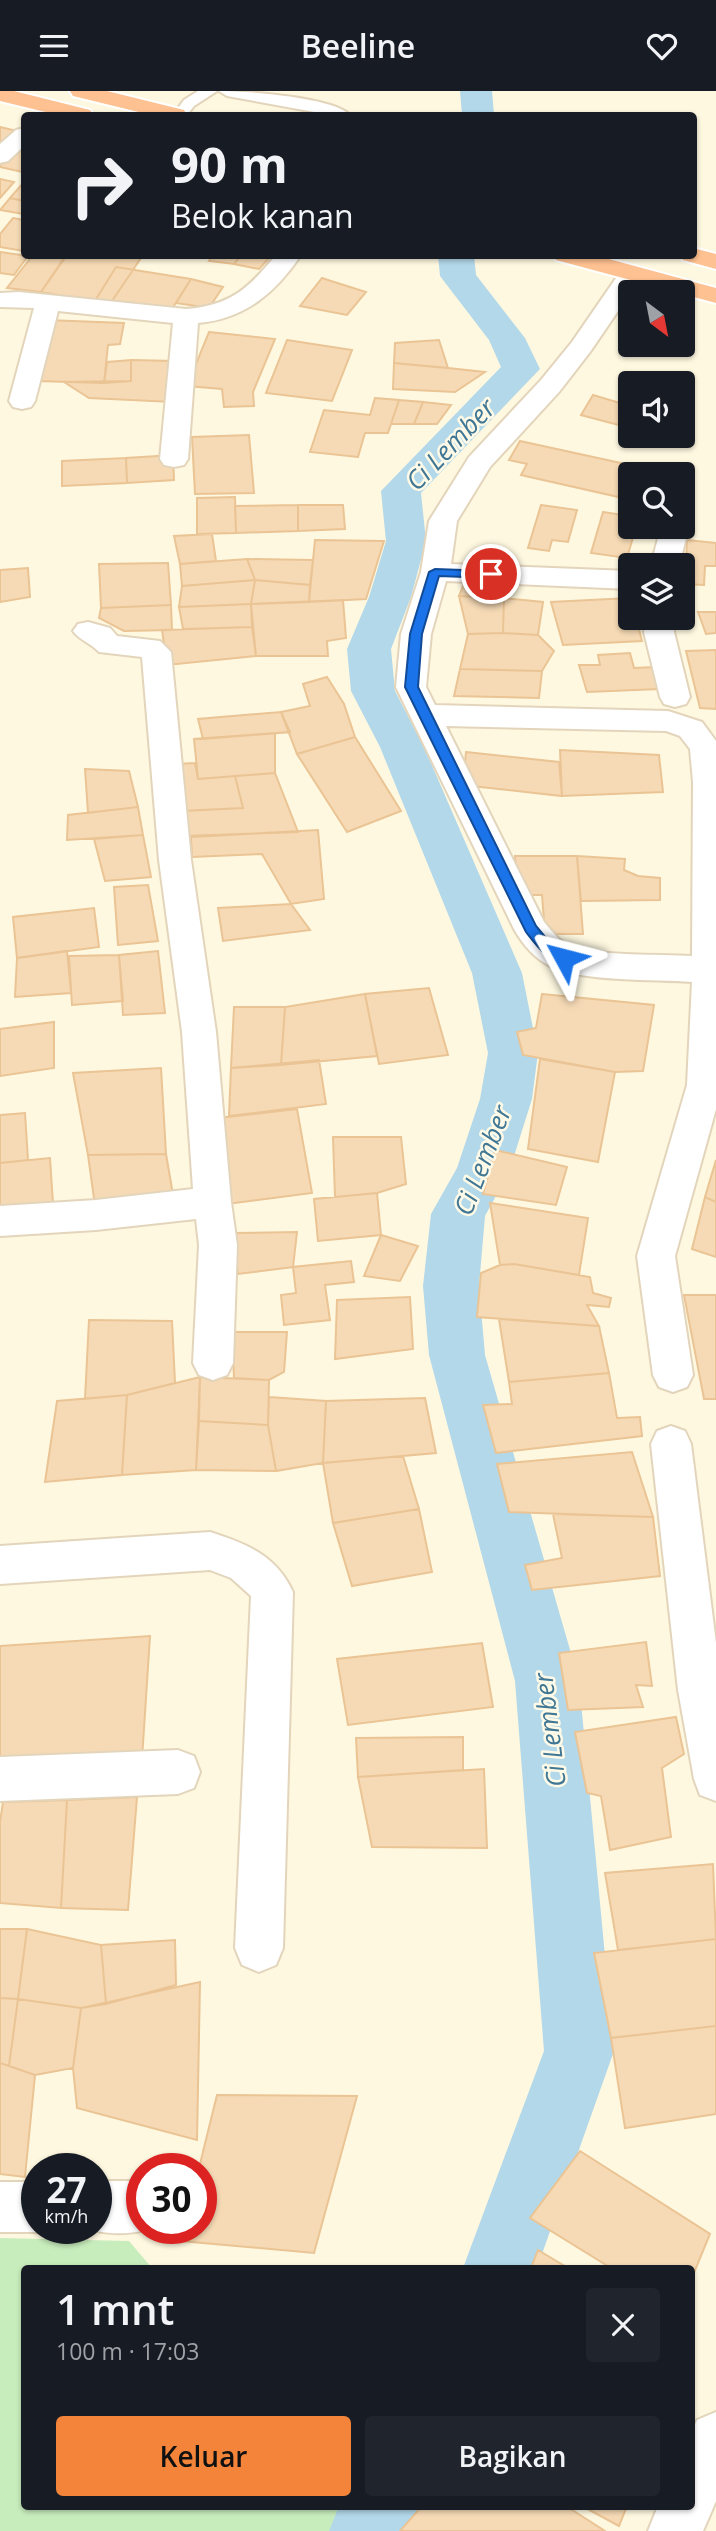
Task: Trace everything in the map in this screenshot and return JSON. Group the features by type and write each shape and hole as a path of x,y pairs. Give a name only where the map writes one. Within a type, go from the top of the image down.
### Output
{"highway":[{"path":"91,92 167,112"},
{"path":"0,94 70,112"},
{"path":"0,111 21,117"},
{"path":"697,256 716,262"},
{"path":"580,259 716,296"}],"street":[{"path":"0,156 21,138"},
{"path":"0,300 48,302 186,317 216,315 235,309 286,259"},
{"path":"632,273 558,377 479,463 443,521 435,572 416,634 411,687 531,929 546,947 564,958 597,963 709,970"},
{"path":"22,401 48,302"},
{"path":"174,459 186,317"},
{"path":"435,572 618,580"},
{"path":"659,630 675,697"},
{"path":"88,631 95,631 109,645 150,648 156,652 175,860 199,1032 212,1202 218,1245 213,1363"},
{"path":"424,715 668,721 691,729 705,748 709,782 709,970 705,1085 656,1257 673,1375"},
{"path":"0,1221 96,1215 212,1202"},
{"path":"671,1444 700,1690 716,1779"},
{"path":"0,1566 210,1551 240,1561 263,1576 272,1592 259,1948"},
{"path":"0,1779 178,1772"},
{"path":"0,2207 21,2207"},
{"path":"695,2486 716,2438"},
{"path":"676,2531 684,2510"}],"lane":[{"path":"181,112 189,103 209,91"},
{"path":"227,91 336,112"}],"green space":[{"path":"0,2238 21,2238 21,2244 112,2244 112,2241 126,2241 126,2244 132,2244 149,2265 21,2265 21,2510 341,2510 342,2517 335,2531 0,2531"}],"building":[{"path":"0,127 17,131 0,147"},
{"path":"21,144 21,172 0,167"},
{"path":"0,179 14,182 0,198"},
{"path":"21,185 21,200 10,198"},
{"path":"10,198 21,200 21,214 0,210"},
{"path":"13,218 21,219 21,250 0,247 0,234"},
{"path":"0,252 21,255 21,259 26,259 14,275 0,273"},
{"path":"30,259 63,259 41,292 7,288"},
{"path":"64,259 140,259 110,304 41,292"},
{"path":"210,259 238,259 234,264 209,261"},
{"path":"238,259 268,259 259,269 234,264"},
{"path":"116,267 191,279 170,312 93,304"},
{"path":"322,278 366,292 347,315 300,306"},
{"path":"191,279 223,287 209,308 176,303"},
{"path":"46,320 124,323 120,344 108,345 104,383 37,381"},
{"path":"209,332 275,339 253,392 254,406 224,407 222,389 187,386"},
{"path":"287,340 352,350 332,401 266,393"},
{"path":"439,340 448,368 394,363 395,343"},
{"path":"131,360 131,381 104,383 107,362"},
{"path":"131,360 176,361 172,402 89,398 64,382 131,381"},
{"path":"394,363 485,372 455,392 393,389"},
{"path":"593,395 618,402 618,425 581,415"},
{"path":"375,398 399,400 388,433 365,433 358,457 310,452 324,410 370,415"},
{"path":"399,400 423,402 414,424 391,424"},
{"path":"423,402 451,405 437,424 414,424"},
{"path":"249,435 254,493 195,494 192,437"},
{"path":"520,441 618,462 618,497 521,475 527,464 509,460"},
{"path":"173,455 174,480 127,483 126,458"},
{"path":"126,458 127,483 62,486 62,461"},
{"path":"235,497 236,533 197,534 197,498"},
{"path":"298,505 298,531 236,533 235,506"},
{"path":"298,505 343,505 345,529 298,531"},
{"path":"541,505 577,510 568,542 552,540 549,551 528,548"},
{"path":"603,512 618,514 618,539 633,539 628,553 618,553 618,557 591,553"},
{"path":"212,534 216,561 180,564 174,536"},
{"path":"315,540 384,541 366,599 309,602"},
{"path":"687,540 716,543 716,566 705,566 704,585 695,585 695,553 686,553"},
{"path":"247,559 255,580 182,586 180,564"},
{"path":"247,559 313,560 310,585 255,580"},
{"path":"168,563 171,605 101,608 99,564"},
{"path":"28,568 30,597 0,602 0,570"},
{"path":"255,580 251,604 179,607 182,586"},
{"path":"255,580 310,585 309,602 251,604"},
{"path":"465,581 505,583 504,598 459,596"},
{"path":"459,596 504,598 503,633 468,634"},
{"path":"504,598 543,602 538,635 503,633"},
{"path":"618,599 618,630 639,630 642,641 563,645 551,602"},
{"path":"343,600 346,638 327,641 328,656 256,656 251,604"},
{"path":"251,604 252,627 183,629 179,607"},
{"path":"171,605 172,630 124,631 99,618 101,608"},
{"path":"698,612 716,612 716,633 706,634"},
{"path":"252,627 256,656 167,665 162,630"},
{"path":"468,634 538,635 554,651 542,671 460,669"},
{"path":"716,650 716,709 700,708 686,651"},
{"path":"630,653 634,668 655,667 659,689 587,692 579,665 600,665 598,655"},
{"path":"460,669 542,671 539,698 454,696"},
{"path":"327,677 344,704 355,737 297,754 281,712 310,706 303,684"},
{"path":"281,712 290,732 203,739 198,719"},
{"path":"275,733 275,773 198,779 194,739"},
{"path":"355,737 401,811 347,832 297,754"},
{"path":"560,750 659,755 663,792 562,796"},
{"path":"466,752 559,762 562,796 463,785"},
{"path":"195,763 198,779 235,776 243,808 182,811 177,764"},
{"path":"85,769 129,771 138,807 88,813"},
{"path":"275,773 298,832 184,836 182,811 243,808 235,776"},
{"path":"138,807 143,835 67,840 68,815"},
{"path":"318,830 324,899 291,904 262,854 192,857 191,837"},
{"path":"143,835 151,877 105,881 94,839"},
{"path":"515,856 577,856 583,934 545,934 542,895 517,895"},
{"path":"577,856 625,859 624,870 638,876 660,878 660,900 581,901"},
{"path":"148,885 158,941 118,945 114,887"},
{"path":"291,904 310,930 223,941 218,908"},
{"path":"94,908 99,947 17,958 13,917"},
{"path":"67,951 71,993 15,997 17,958"},
{"path":"158,951 165,1013 123,1015 119,955"},
{"path":"119,955 123,1001 72,1005 69,956"},
{"path":"429,988 448,1055 379,1064 365,994"},
{"path":"365,994 377,1056 281,1065 285,1007"},
{"path":"542,994 654,1005 643,1071 615,1072 523,1055 517,1032 536,1028"},
{"path":"234,1007 285,1007 281,1065 231,1068"},
{"path":"54,1022 54,1068 0,1076 0,1029"},
{"path":"540,1059 615,1072 598,1162 528,1149"},
{"path":"319,1060 326,1104 229,1116 231,1068"},
{"path":"161,1068 166,1154 88,1155 73,1073"},
{"path":"297,1109 312,1193 227,1204 219,1118"},
{"path":"25,1113 28,1160 0,1163 0,1115"},
{"path":"333,1137 401,1137 406,1184 377,1193 335,1197"},
{"path":"495,1150 567,1167 556,1205 483,1194"},
{"path":"166,1154 175,1206 96,1213 88,1155"},
{"path":"50,1158 53,1204 0,1208 0,1163"},
{"path":"716,1160 716,1202 705,1197"},
{"path":"377,1193 381,1235 318,1241 314,1199"},
{"path":"705,1197 716,1202 716,1257 692,1249"},
{"path":"490,1203 588,1218 579,1275 514,1264 500,1265"},
{"path":"297,1232 293,1267 238,1274 232,1233"},
{"path":"381,1235 418,1246 400,1281 364,1276"},
{"path":"351,1261 354,1282 325,1285 330,1320 284,1325 281,1295 296,1293 293,1267"},
{"path":"514,1264 590,1277 593,1293 611,1298 609,1307 587,1305 599,1326 477,1317 481,1273 500,1265"},
{"path":"684,1295 716,1295 716,1399 704,1399"},
{"path":"410,1297 413,1349 335,1359 337,1300"},
{"path":"499,1319 599,1326 609,1373 509,1382"},
{"path":"89,1320 172,1321 175,1383 127,1395 85,1399"},
{"path":"232,1332 287,1332 284,1372 269,1380 234,1378"},
{"path":"609,1373 617,1418 640,1417 642,1436 496,1453 483,1405 512,1404 509,1382"},
{"path":"200,1377 269,1380 268,1425 199,1421"},
{"path":"200,1377 196,1470 122,1475 127,1395"},
{"path":"127,1395 122,1475 45,1482 57,1401"},
{"path":"269,1397 326,1401 323,1463 276,1471 268,1425"},
{"path":"425,1398 436,1453 323,1463 326,1401"},
{"path":"199,1421 268,1425 276,1471 196,1470"},
{"path":"632,1452 653,1517 509,1512 497,1464"},
{"path":"403,1456 419,1509 333,1523 323,1463"},
{"path":"419,1509 432,1572 352,1586 333,1523"},
{"path":"553,1514 653,1517 660,1576 532,1590 525,1565 562,1558"},
{"path":"150,1636 142,1759 0,1762 0,1646"},
{"path":"646,1642 652,1686 636,1685 643,1707 568,1710 559,1653"},
{"path":"482,1643 493,1707 348,1725 337,1659"},
{"path":"676,1717 684,1754 662,1768 671,1837 610,1850 601,1796 587,1793 575,1732"},
{"path":"463,1737 463,1770 358,1777 356,1738"},
{"path":"484,1769 487,1848 372,1847 358,1777"},
{"path":"137,1797 128,1910 61,1908 67,1800"},
{"path":"67,1800 61,1908 0,1903 0,1822 3,1802"},
{"path":"713,1864 716,1939 618,1950 605,1873"},
{"path":"0,1929 27,1929 18,1999 0,1998"},
{"path":"27,1929 101,1945 106,2004 81,2008 18,1999"},
{"path":"716,1939 716,2026 611,2038 594,1953"},
{"path":"175,1940 176,1985 106,2004 101,1945"},
{"path":"200,1982 197,2140 77,2108 73,2068 81,2008"},
{"path":"0,1998 18,1999 9,2066 0,2063"},
{"path":"18,1999 81,2008 73,2068 35,2075 9,2066"},
{"path":"716,2026 716,2114 625,2128 611,2038"},
{"path":"0,2063 35,2075 27,2153 21,2153 21,2177 0,2174"},
{"path":"217,2095 357,2096 314,2253 214,2244 217,2244 217,2153 203,2153"},
{"path":"580,2151 710,2234 695,2270 695,2265 606,2265 530,2218"},
{"path":"538,2250 563,2265 532,2265"},
{"path":"418,2510 572,2510 605,2531 400,2531"},
{"path":"589,2510 625,2510 619,2526"}],"waterway":[{"name":"Ci Lember","path":"476,91 478,112"},
{"name":"Ci Lember","path":"456,259 458,276 507,338 521,369 401,491 406,541 390,597 369,649 373,691 402,747 497,973 513,1053 506,1099 482,1172 458,1214 451,1286 457,1355 547,1681 579,2051 501,2265"},
{"name":"Ci Lember","path":"369,2531 380,2510"}],"route":[{"path":"491,574 435,572 416,634 411,687 531,929 546,947 564,958"}]}
